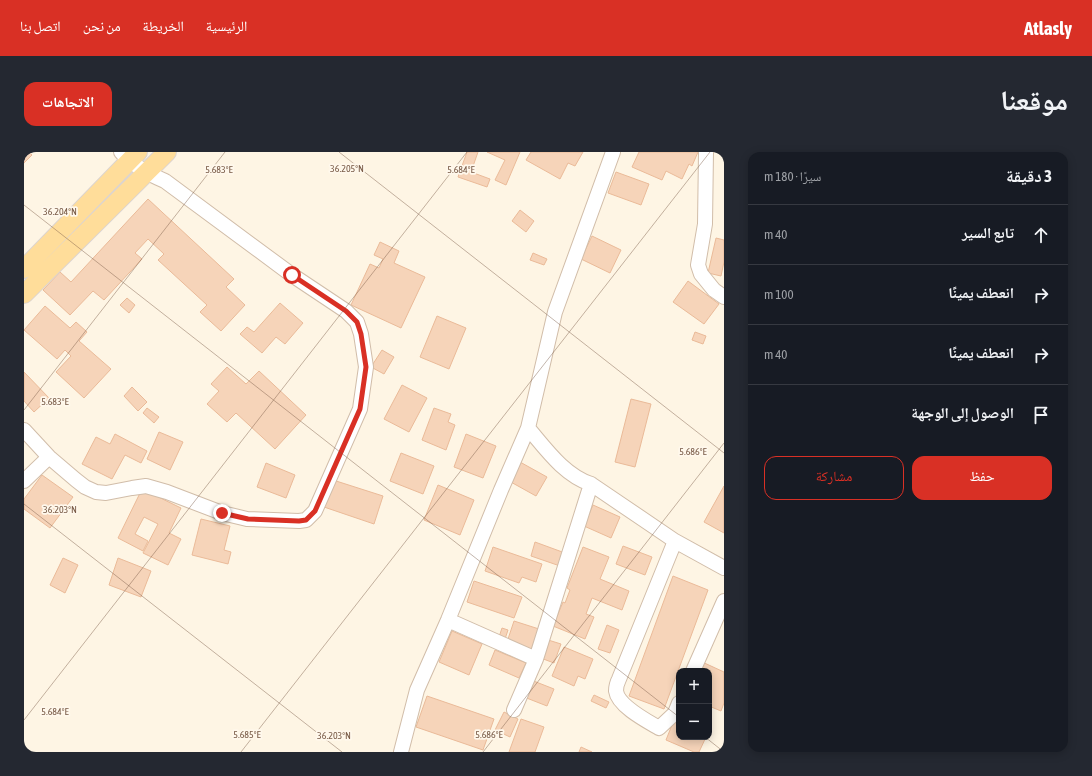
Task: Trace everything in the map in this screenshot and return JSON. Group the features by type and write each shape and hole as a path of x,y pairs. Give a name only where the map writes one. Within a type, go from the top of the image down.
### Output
{"main road":[{"path":"24,294 167,152"},
{"path":"24,269 129,155"}],"street":[{"path":"401,752 417,690 448,620 528,428 555,312 613,152"},
{"path":"706,152 705,224 698,265 701,274 714,290 724,297"},
{"path":"24,430 49,456 85,488 96,492 116,492 146,486 167,492 222,513 248,519 299,521 306,520 315,511 360,409 366,367 361,334 357,322 346,311 292,275 165,181 146,173 129,155"},
{"path":"528,428 564,469 582,481 591,484 675,541 724,568"},
{"path":"24,481 49,456"},
{"path":"514,710 536,659 591,484"},
{"path":"675,541 616,686 616,692 620,700 640,717 659,728 675,713 679,704"},
{"path":"694,668 724,601"},
{"path":"448,620 536,659"}],"building":[{"path":"24,152 29,152 32,155 24,163"},
{"path":"467,152 478,152 471,172 490,179 487,187 458,177"},
{"path":"487,152 520,152 506,185 495,180 505,160"},
{"path":"531,152 583,152 575,166 568,163 560,179 526,160"},
{"path":"639,152 698,152 692,166 689,164 682,179 666,171 662,180 632,167"},
{"path":"616,172 649,184 641,205 608,193"},
{"path":"148,199 234,279 226,287 245,305 221,331 200,312 207,305 158,260 164,254 148,239 135,253 142,259 104,300 93,291 70,315 43,290 60,272 71,282"},
{"path":"520,210 534,221 526,232 512,221"},
{"path":"592,236 621,250 610,273 581,259"},
{"path":"716,238 724,240 724,262 721,276 708,273"},
{"path":"380,242 399,251 394,263 425,277 401,328 351,305 370,264 379,268 383,259 374,255"},
{"path":"533,253 547,259 544,265 530,260"},
{"path":"688,281 719,304 704,324 673,302"},
{"path":"127,298 135,305 129,313 120,305"},
{"path":"280,303 303,323 285,344 276,337 262,353 240,334 247,327 254,332"},
{"path":"45,306 70,328 76,322 87,332 79,341 111,369 84,398 56,372 71,356 65,350 57,359 24,330"},
{"path":"437,316 466,328 449,369 420,357"},
{"path":"695,332 706,336 703,344 692,340"},
{"path":"382,350 394,357 384,374 371,367"},
{"path":"227,367 246,384 259,371 306,415 275,449 236,413 227,422 207,404 219,391 211,384"},
{"path":"24,372 49,398 34,412 24,401"},
{"path":"402,385 427,398 409,432 384,419"},
{"path":"132,387 147,402 138,411 124,396"},
{"path":"631,399 651,404 635,467 615,462"},
{"path":"147,408 159,417 154,423 143,413"},
{"path":"434,408 451,414 448,422 455,425 446,450 422,440"},
{"path":"159,432 183,442 170,470 147,459"},
{"path":"115,434 147,451 141,463 125,455 112,479 82,464 96,437 110,444"},
{"path":"466,434 496,446 483,478 454,467"},
{"path":"401,453 434,466 423,494 390,481"},
{"path":"520,462 547,477 536,496 509,481"},
{"path":"266,463 295,475 286,498 257,487"},
{"path":"42,475 73,497 50,528 24,509 24,499"},
{"path":"333,480 383,496 374,524 324,507"},
{"path":"438,485 474,500 460,535 424,520"},
{"path":"724,486 724,533 704,522"},
{"path":"142,489 181,508 169,533 181,539 168,565 143,553 158,524 144,517 135,534 148,541 143,551 118,538"},
{"path":"593,505 620,517 611,538 584,526"},
{"path":"201,519 230,526 224,550 231,552 228,564 192,555"},
{"path":"535,542 565,553 560,566 531,556"},
{"path":"623,546 652,557 645,575 616,564"},
{"path":"493,547 542,564 536,582 522,577 519,583 485,571"},
{"path":"583,547 609,557 600,579 629,591 622,610 592,598 586,614 594,617 585,639 553,626 563,602 565,603 570,590 567,588"},
{"path":"63,558 78,565 65,593 50,585"},
{"path":"118,558 151,571 141,597 109,585"},
{"path":"673,576 708,590 679,668 676,668 676,677 664,709 629,696"},
{"path":"474,581 522,597 514,618 467,602"},
{"path":"514,621 539,629 532,651 507,642"},
{"path":"607,625 619,630 610,653 598,649"},
{"path":"502,628 508,630 504,642 498,640"},
{"path":"452,631 482,644 469,675 439,662"},
{"path":"545,639 561,644 554,663 538,657"},
{"path":"564,647 593,659 585,679 578,676 574,686 552,676"},
{"path":"495,650 526,663 519,678 489,665"},
{"path":"700,661 724,672 724,703 721,711 712,707 712,668 697,668"},
{"path":"531,680 554,689 547,706 524,697"},
{"path":"594,695 609,702 606,708 591,701"},
{"path":"427,696 494,719 483,750 416,727"},
{"path":"504,712 518,719 510,737 495,730"},
{"path":"521,719 544,727 535,752 509,752"},
{"path":"674,720 676,720 676,740 705,740 699,752 694,752 666,740"},
{"path":"581,747 592,752 579,752"}],"route":[{"path":"222,513 248,519 299,521 306,520 312,516 360,409 366,367 361,334 357,322 346,311 292,275"}]}
